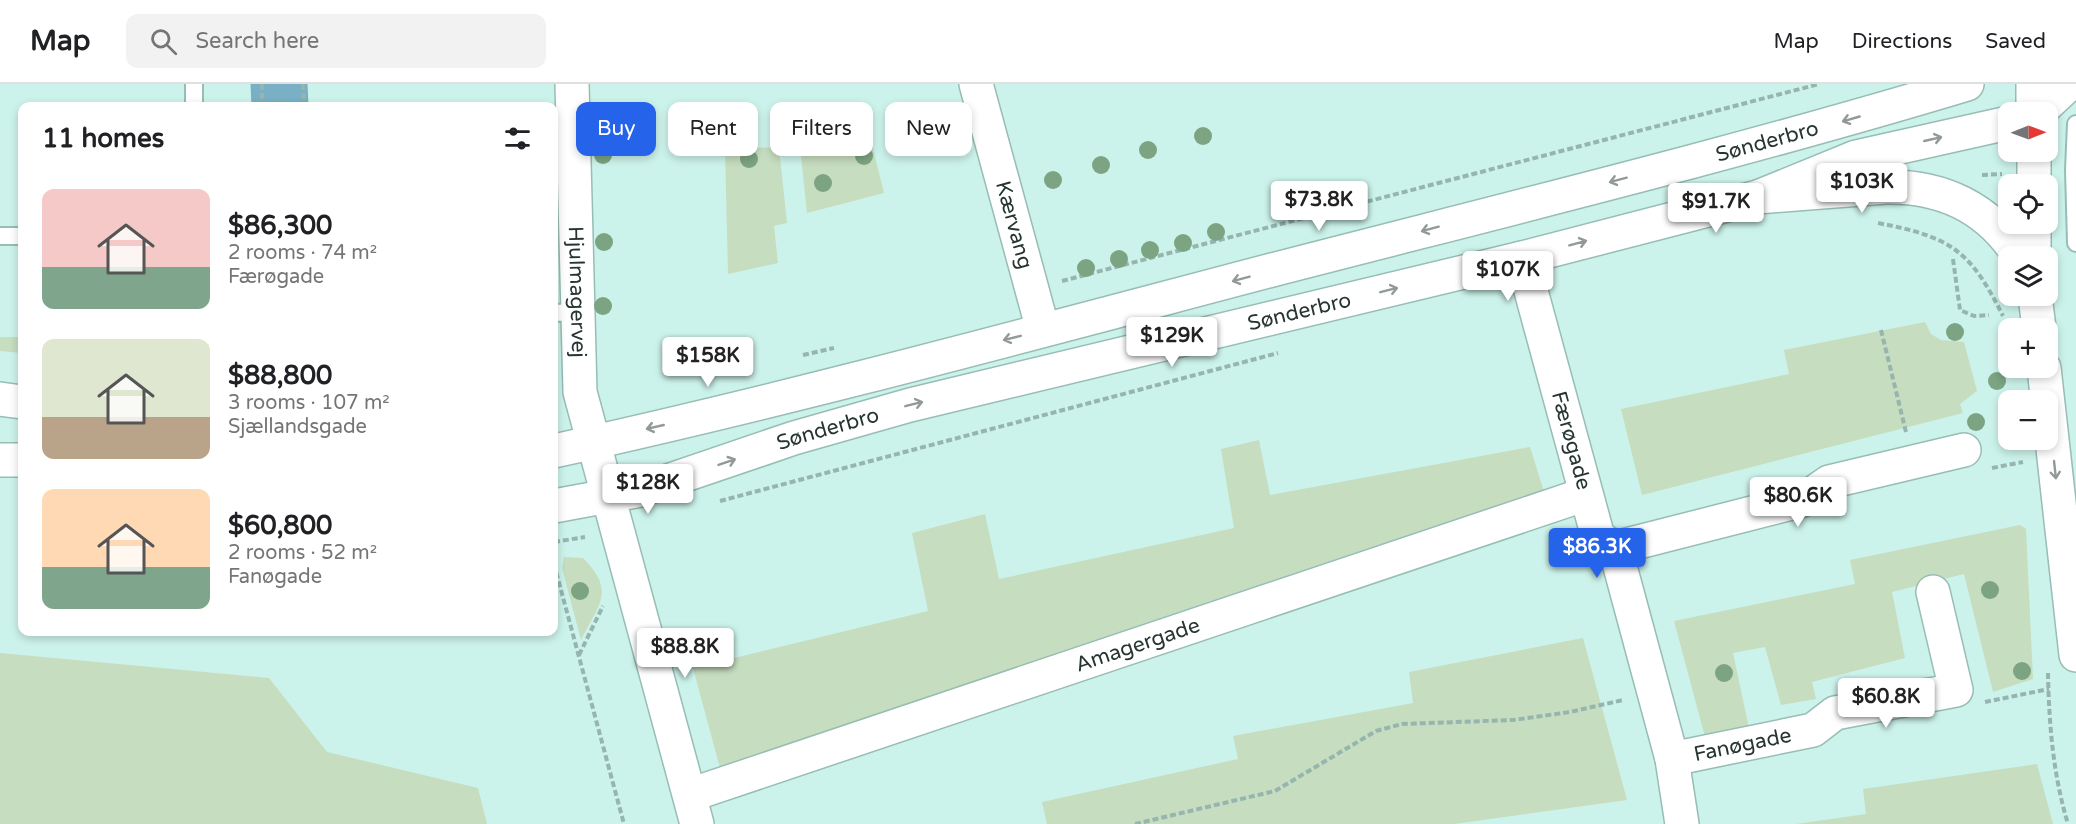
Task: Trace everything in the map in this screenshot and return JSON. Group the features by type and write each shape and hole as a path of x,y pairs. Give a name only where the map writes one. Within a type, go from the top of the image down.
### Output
{"street":[{"name":"Hjulmagervej","path":"572,84 564,144 566,312 580,392 694,810"},
{"name":"Kærvang","path":"976,84 1043,330"},
{"name":"Sønderbro","path":"558,451 834,384 1817,129 1967,84"},
{"path":"2033,84 2033,102"},
{"path":"2049,102 2069,84"},
{"path":"2058,112 2076,108"},
{"name":"Sønderbro","path":"558,505 610,498 672,481 794,438 910,405 1522,258 1758,197 1856,157 1998,125"},
{"path":"1758,197 1907,186 1932,190 1971,206 1992,222 2011,246"},
{"name":"Færøgade","path":"1522,258 1598,537 1615,548 1672,759 1682,824"},
{"path":"2045,378 2076,655"},
{"path":"0,399 18,401"},
{"path":"0,416 18,416"},
{"path":"1615,548 1803,500 1829,482 1964,450"},
{"path":"0,460 18,460"},
{"name":"Amagergade","path":"694,810 1586,494"},
{"path":"1933,592 1956,690"},
{"name":"Fanøgade","path":"1672,759 1813,730 1835,713 1956,690"}],"lane":[{"path":"194,84 194,102"},
{"path":"2076,124 2074,170 2076,243"},
{"path":"0,237 18,236"}],"path":[{"path":"261,84 262,102"},
{"path":"303,84 304,102"},
{"path":"1055,283 1819,84"},
{"path":"1981,169 1981,175 1998,174"},
{"path":"1876,222 1929,234 1950,245 1970,260 1989,287 2003,318"},
{"path":"1953,259 1960,310 1974,316 1989,315"},
{"path":"1881,330 1913,462"},
{"path":"715,502 1289,350"},
{"path":"558,579 624,824"},
{"path":"579,655 606,599"},
{"path":"1956,690 1961,707 2049,689"},
{"path":"1135,824 1275,791 1376,732 1402,724 1513,720 1570,712 1654,692"},
{"path":"2053,753 2058,790 2068,824"}],"green space":[{"path":"770,147 770,156 780,156 787,223 774,226 778,263 728,274 725,156 758,156 758,148"},
{"path":"873,149 884,193 807,213 801,156 873,156"},
{"path":"1925,322 1931,334 1941,340 1964,342 1977,391 1960,404 1963,413 1642,495 1621,409 1789,374 1784,350"},
{"path":"0,337 18,337 18,353 0,351"},
{"path":"1259,440 1270,495 1530,447 1545,495 720,768 693,668 928,611 912,533 985,514 999,579 1234,528 1221,449"},
{"path":"2020,525 2026,529 2033,679 1993,692 1964,574 1892,592 1905,658 1812,682 1816,699 1781,705 1765,647 1733,653 1749,728 1705,737 1674,621 1855,584 1850,560"},
{"path":"564,557 583,558 593,570 602,589 598,607 581,640 562,568"},
{"path":"1583,638 1627,800 1454,824 1047,824 1042,802 1238,759 1233,736 1413,703 1409,672"},
{"path":"0,653 269,678 327,752 478,788 487,824 0,824"},
{"path":"2037,764 2053,824 1796,824 1866,814 1863,789"}],"waterway":[{"path":"279,84 280,102"}]}
